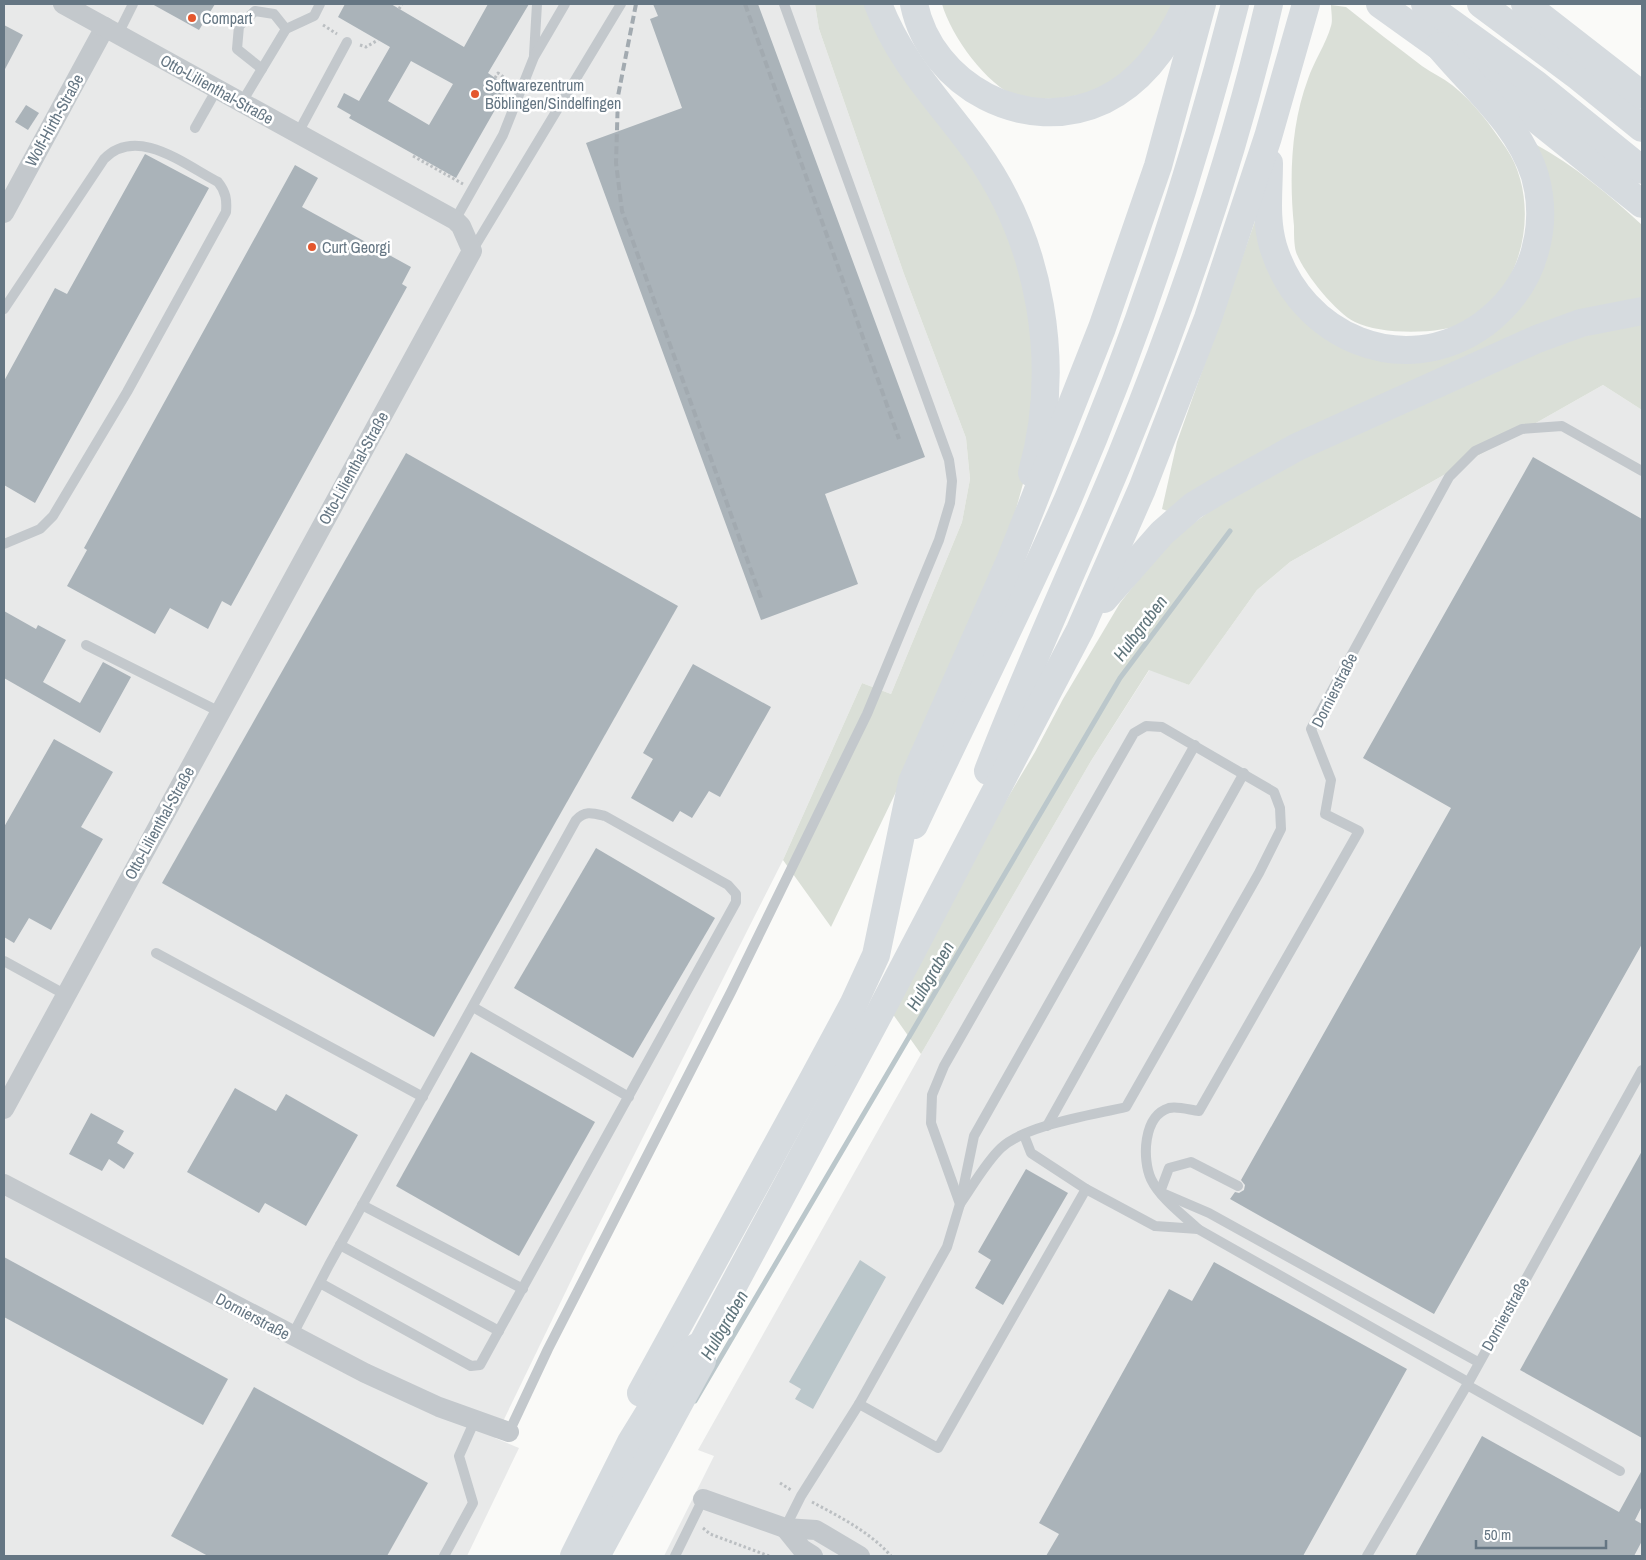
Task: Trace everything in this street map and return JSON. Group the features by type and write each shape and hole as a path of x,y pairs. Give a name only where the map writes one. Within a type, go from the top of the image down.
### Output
{"highway":[{"path":"878,4 892,36 909,66 977,153 999,188 1020,233 1036,281 1044,330 1045,385 1038,441 1021,531"},
{"path":"914,4 923,34 935,54 966,85 1005,105 1044,112 1084,107 1104,100 1133,81 1156,57 1187,4"},
{"path":"574,1556 604,1501 853,1005 876,955 912,782 1021,531 1086,370 1129,253 1158,166 1202,4"},
{"path":"896,864 1035,574 1107,404 1174,220 1212,96 1235,4"},
{"path":"879,1014 918,919 984,780 1152,377 1217,192 1242,109 1269,4"},
{"path":"1380,4 1558,134 1642,204"},
{"path":"1425,4 1542,89 1642,170"},
{"path":"1481,4 1579,77 1642,128"},
{"path":"1525,4 1642,95"},
{"path":"557,1556 604,1501 632,1445 686,1354 702,1344 879,1014 1080,630 1142,489 1180,394 1225,270 1268,138 1305,7"},
{"path":"1268,138 1268,205 1273,245 1285,276 1294,291 1316,316 1335,330 1357,341 1395,349 1430,347 1470,333 1498,313 1518,290 1531,265 1538,239 1539,195 1527,156 1513,132 1439,46"},
{"path":"1080,630 1162,532 1193,506 1243,476 1298,447 1537,339 1581,323 1642,311"},
{"path":"596,1556 604,1501"}],"street":[{"name":"Otto-Lilienthal-Straße","path":"4,1109 472,251 462,226 455,220 63,4"},
{"name":"Wolf-Hirth-Straße","path":"6,203 112,30"},
{"name":"Dornierstraße","path":"4,1184 373,1377 439,1407 509,1432"},
{"path":"703,1499 785,1528 816,1530 860,1556"},
{"path":"785,1528 802,1549 813,1556"}],"lane":[{"path":"112,30 132,4"},
{"path":"242,102 286,29 314,16 320,4"},
{"path":"534,57 537,4"},
{"path":"455,220 503,135 534,57 565,4"},
{"path":"472,251 621,4"},
{"path":"509,1432 548,1349 731,992 867,714 918,595 950,503 952,481 949,460 784,4"},
{"path":"262,69 237,48 239,26 255,12 274,14 286,29"},
{"path":"298,133 347,42"},
{"path":"195,128 217,89"},
{"path":"4,309 104,159 113,150 128,144 147,145 218,182 224,189 227,199 226,212 127,392 53,516 40,529 4,544"},
{"name":"Dornierstraße","path":"1160,1192 1151,1179 1146,1159 1149,1128 1158,1116 1168,1108 1199,1111 1359,831 1325,814 1330,780 1311,729 1449,477 1475,451 1522,430 1562,426 1642,471"},
{"path":"86,645 220,712"},
{"path":"1146,726 1162,727 1274,792 1280,808 1281,830 1259,873 1126,1107 1047,1126 1024,1135 1002,1148 960,1204 931,1123 932,1095 944,1066 1134,733 1146,726"},
{"path":"785,1528 801,1496 859,1404 947,1247 960,1204 974,1136 1195,745"},
{"path":"1047,1126 1244,773"},
{"path":"292,1336 340,1245 362,1205 576,820 582,813 590,812 606,816 728,886 736,894 736,902 480,1365 471,1366 320,1283"},
{"path":"156,953 423,1097"},
{"path":"4,961 66,995"},
{"path":"473,1007 629,1097"},
{"name":"Dornierstraße","path":"1367,1556 1468,1383 1642,1070"},
{"path":"1024,1135 1031,1153 1086,1189 1155,1226 1198,1229"},
{"path":"1160,1192 1169,1168 1191,1162 1238,1186"},
{"path":"859,1404 938,1448 1086,1189"},
{"path":"1160,1192 1209,1213 1478,1362"},
{"path":"1160,1192 1198,1229 1620,1471"},
{"path":"362,1205 522,1289"},
{"path":"340,1245 500,1331"},
{"path":"444,1556 473,1503 459,1456 475,1420"},
{"path":"675,1556 703,1499"}],"path":[{"path":"399,9 402,4"},
{"path":"495,78 498,74 521,90"},
{"path":"413,156 472,189"},
{"path":"839,1516 883,1546 891,1556"},
{"path":"693,1520 710,1534 769,1556"}],"shaded area":[{"path":"4,4 815,4 819,29 904,274 966,438 970,479 962,522 891,694 862,683 783,860 583,1256 495,1438 519,1448 467,1556 4,1556"},
{"path":"815,4 868,4 970,159 1012,236 1036,350 1024,480 1010,531 907,769 831,927 783,860 862,683 891,694 962,522 970,479 966,438 904,274 819,29"},
{"path":"942,4 1174,4 1158,32 1139,59 1113,81 1083,94 1050,99 1023,99 1007,92 983,71 962,45 953,30"},
{"path":"1331,5 1346,7 1422,66 1460,91 1494,131 1517,169 1523,193 1525,218 1522,243 1514,267 1503,289 1487,308 1467,322 1442,329 1411,332 1380,329 1355,322 1339,310 1321,291 1296,252 1292,208 1292,170 1295,133 1302,96 1331,26"},
{"path":"1535,144 1591,181 1642,225 1642,305 1170,512 1162,509 1177,442 1260,207 1271,274 1294,311 1334,343 1388,360 1525,301"},
{"path":"1642,323 1642,410 1603,385 1290,562 1257,590 1189,685 1149,670 1091,761 921,1054 885,1003 1035,752 1063,699 1120,603 1157,556 1183,531 1210,511 1291,464 1567,340"},
{"path":"1603,385 1642,410 1642,1556 664,1556 714,1456 698,1450 921,1054 1091,761 1150,669 1189,685 1257,590 1290,562"},
{"path":"860,1260 886,1277 813,1409 795,1399 801,1389 789,1382"}],"building":[{"name":"Compart","path":"152,4 215,4 199,30"},
{"name":"Softwarezentrum Böblingen/Sindelfingen","path":"345,4 391,4 464,47 488,4 529,4 488,73 508,87 456,178 349,118 351,115 337,107 344,93 359,101 390,47 338,17","holes":["411,61 453,84 429,125 388,101"]},
{"path":"653,4 758,4 925,457 825,494 858,584 761,620 586,143 682,108 650,19 658,16"},
{"path":"4,25 23,35 4,71"},
{"path":"26,105 39,113 28,130 15,122"},
{"path":"145,154 209,188 35,503 4,485 4,381 55,288 67,294"},
{"path":"295,165 318,178 302,207 411,267 402,284 407,287 231,606 222,601 208,629 170,608 155,634 67,586 87,550 84,548"},
{"path":"406,453 678,606 434,1037 162,883"},
{"path":"1533,457 1642,519 1642,944 1434,1314 1230,1199 1235,1192 1239,1193 1244,1190 1245,1185 1241,1180 1451,808 1363,758"},
{"path":"4,611 36,629 38,625 66,640 43,682 80,703 103,662 131,677 100,733 4,678"},
{"path":"693,664 771,707 720,797 709,791 692,818 680,811 673,822 631,798 653,759 643,753"},
{"path":"54,739 113,772 81,827 103,839 51,930 29,918 14,943 4,937 4,827"},
{"path":"596,848 715,918 633,1058 514,988"},
{"path":"471,1052 595,1122 519,1256 396,1186"},
{"path":"235,1088 276,1111 286,1094 358,1135 306,1226 265,1203 259,1213 187,1172"},
{"path":"91,1113 124,1131 117,1143 134,1153 124,1169 109,1159 102,1171 69,1154"},
{"path":"1642,1151 1642,1438 1520,1370"},
{"path":"1026,1169 1068,1193 1003,1305 975,1288 991,1260 978,1252"},
{"path":"4,1257 228,1379 203,1425 4,1317"},
{"path":"1214,1262 1407,1369 1303,1556 1046,1556 1059,1534 1039,1523 1169,1289 1192,1301"},
{"path":"254,1387 428,1483 387,1556 208,1556 171,1536"},
{"path":"1482,1436 1619,1512 1642,1470 1642,1506 1635,1520 1642,1524 1642,1541 1634,1556 1415,1556"}],"waterway":[{"name":"Hulbgraben","path":"695,1401 1120,678 1230,531"}],"railway":[{"path":"636,4 618,96 616,163 622,211 761,598"},
{"path":"745,4 899,439"}],"place":[{"name":"Compart","path":"192,18"},
{"name":"Softwarezentrum Böblingen/Sindelfingen","path":"475,94"},
{"name":"Curt Georgi","path":"312,247"}]}
